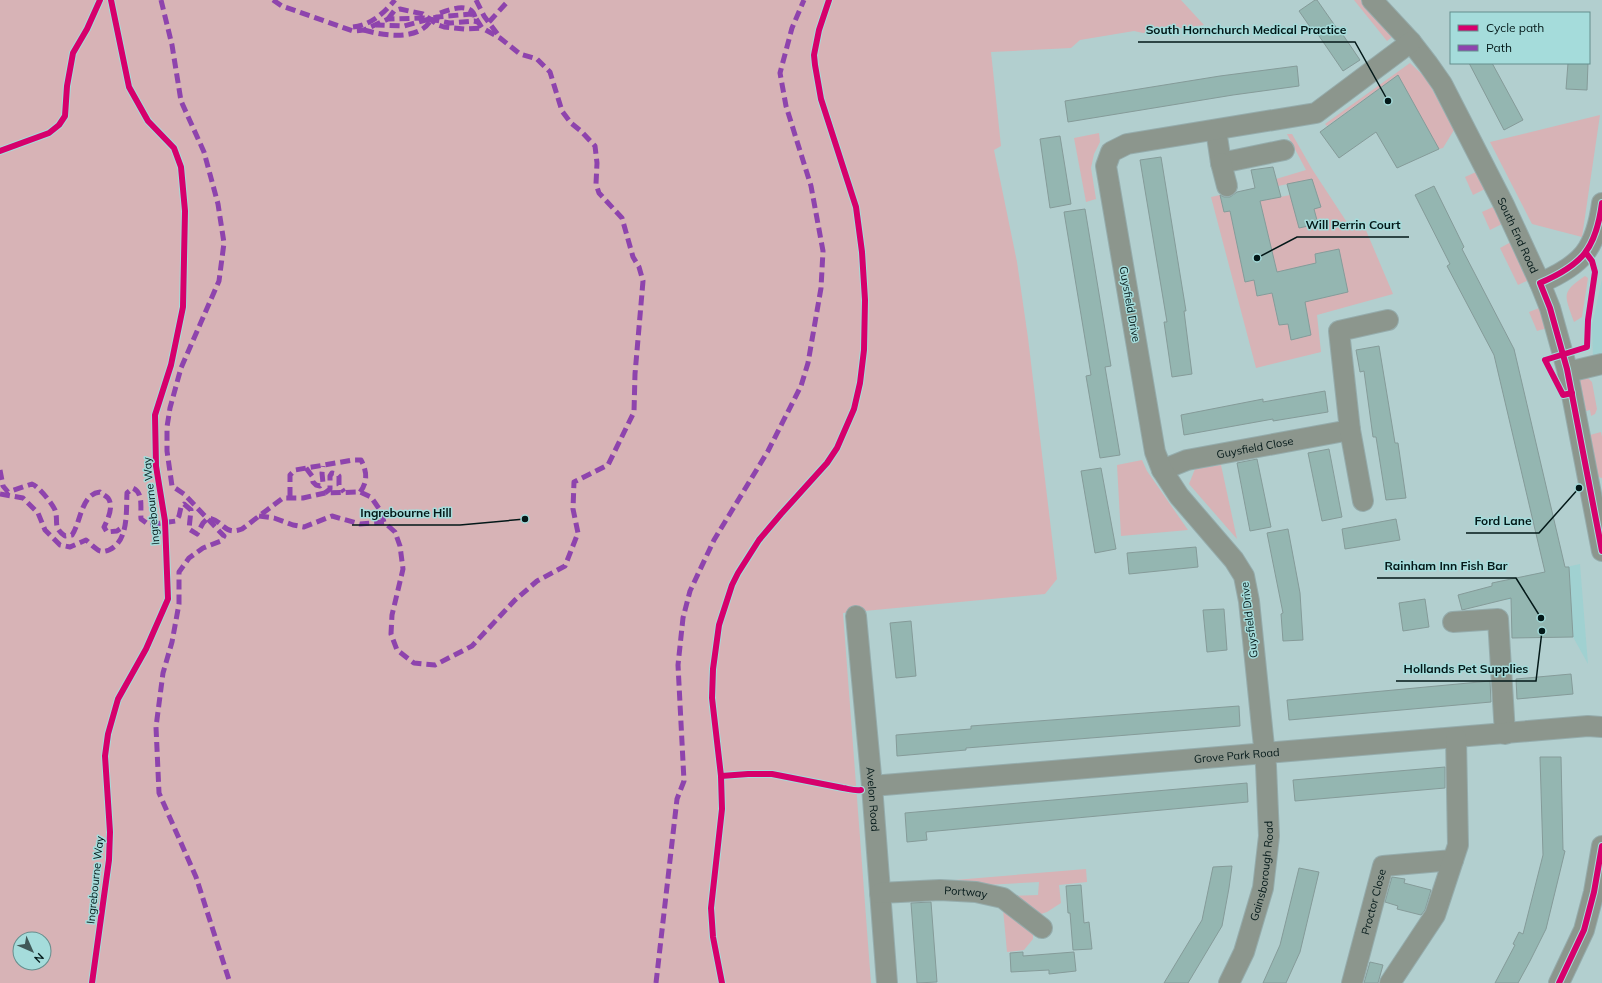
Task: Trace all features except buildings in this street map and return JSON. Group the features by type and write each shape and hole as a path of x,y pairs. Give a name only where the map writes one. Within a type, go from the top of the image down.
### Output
{"street":[{"name":"South End Road","path":"1372,0 1411,42 1442,84 1504,205 1540,283 1550,308 1568,372 1602,551"},
{"name":"Guysfield Drive","path":"1264,753 1244,576 1234,560 1178,496 1162,470 1155,452 1106,166 1111,152 1127,144 1316,113 1411,42"},
{"path":"1216,130 1221,163 1227,186"},
{"path":"1221,163 1284,150"},
{"path":"1540,283 1575,265 1586,253 1597,232 1602,203"},
{"path":"1363,501 1350,430 1339,331 1388,320"},
{"path":"1568,372 1602,364"},
{"name":"Guysfield Close","path":"1162,470 1187,460 1350,430"},
{"name":"Avelon Road","path":"856,616 872,786 887,983"},
{"path":"1453,622 1498,619 1505,734"},
{"name":"Grove Park Road","path":"872,786 1588,726 1602,727"},
{"path":"1390,983 1435,915 1458,845 1456,738"},
{"name":"Gainsborough Road","path":"1229,983 1244,952 1263,888 1269,836 1264,753"},
{"path":"1560,983 1584,930 1594,892 1602,846"},
{"name":"Proctor Close","path":"1352,983 1383,866 1453,860"},
{"name":"Portway","path":"880,893 940,890 976,892 1003,898 1042,928"}],"shaded area":[{"path":"0,0 1181,0 1204,25 1143,33 1134,31 1080,40 1071,48 991,52 1001,146 994,150 1017,262 1028,338 1057,579 1045,594 843,613 871,983 0,983"},
{"path":"1354,0 1361,0 1392,37 1387,41"},
{"path":"1410,63 1426,78 1454,130 1443,148 1439,149 1398,75 1327,126 1325,124"},
{"path":"1600,115 1582,237 1532,224 1490,142"},
{"path":"1099,133 1100,142 1094,154 1091,168 1096,199 1086,202 1074,138"},
{"path":"1287,134 1292,134 1312,169 1350,227 1362,221 1393,294 1317,315 1321,352 1256,368 1211,197 1220,195 1224,212 1230,211 1245,282 1254,280 1257,296 1279,292 1275,308 1279,325 1288,324 1291,340 1311,335 1302,287 1319,299 1347,292 1339,249 1315,254 1316,263 1277,272 1260,201 1290,195 1300,228 1318,224 1314,209 1321,206 1312,179 1278,186 1276,179 1306,170"},
{"path":"1476,172 1485,189 1473,195 1465,177"},
{"path":"1493,207 1502,224 1490,230 1482,212"},
{"path":"1511,242 1529,280 1518,285 1500,248"},
{"path":"1585,276 1588,278 1582,317 1574,322 1568,306 1567,295 1571,287"},
{"path":"1602,279 1602,356 1593,359 1592,325"},
{"path":"1539,308 1547,328 1537,331 1529,312"},
{"path":"1586,376 1592,382 1597,409 1595,414 1591,416 1590,410 1586,411 1579,377"},
{"path":"1601,432 1602,478 1598,477 1590,435"},
{"path":"1142,460 1147,471 1188,530 1121,536 1117,465"},
{"path":"1221,465 1237,539 1189,484 1195,469"},
{"path":"1580,564 1588,664 1573,637 1512,638 1511,600 1494,600 1492,583"},
{"path":"1086,869 1087,882 1059,885 1061,903 1047,912 1038,915 1011,896 1038,895 1039,882 985,885 895,885"},
{"path":"1003,909 1033,934 1033,939 1024,950 1007,952"}],"marked path":[{"path":"161,0 172,45 181,101 204,152 218,204 224,243 219,281 181,368 170,408 167,427 167,451 172,486 184,494 224,536 221,541 203,548 189,558 179,572 179,604 172,642 163,673 156,727 159,793 196,877 230,983"},
{"path":"273,0 282,6 353,31 364,30 388,19 424,18 450,23 478,22"},
{"path":"353,27 366,24 377,18 395,0"},
{"path":"476,0 484,16 499,36"},
{"path":"489,22 509,0"},
{"path":"656,983 677,799 684,781 678,665 683,618 690,591 714,540 768,451 801,386 808,363 821,288 823,251 811,186 786,106 780,73 792,28 804,0"},
{"path":"440,13 465,8 473,12 475,17"},
{"path":"388,19 394,11 400,9 423,14 438,25 444,27 465,29 482,28"},
{"path":"0,494 23,498 38,513 45,530 60,545 70,547 86,540 96,549 105,551 115,546 120,540 125,525 127,493 133,488 140,497 141,519 149,525 176,521 181,507 184,504 191,510 189,529 197,534 203,523 208,518 213,519 231,531 242,529 283,498 303,498 325,493 360,492 371,497 380,510 384,522 395,532 400,546 403,569 392,615 391,634 397,650 414,663 435,665 472,646 515,600 537,581 565,566 578,533 573,509 574,482 608,465 634,412 635,374 643,281 639,267 633,257 622,218 599,193 596,184 597,163 595,146 571,123 562,111 550,72 537,59 520,54 500,38 482,28 475,17 471,14 437,17 404,26 376,25"},
{"path":"364,30 391,35 410,34 425,27 431,20"},
{"path":"290,497 290,475 295,470 353,460 361,460 366,476 363,488 360,492"},
{"path":"306,468 312,476 313,482 320,486 323,483 323,466"},
{"path":"0,470 3,486 8,492 32,484 41,491 55,510 57,527 65,536 72,535 85,503 94,494 100,492 110,501 110,512 104,527 107,532 117,531 124,526"},
{"path":"325,493 330,489 330,476 332,473 339,476 339,485 344,492"},
{"path":"259,516 274,518 293,525 304,527 332,516 360,524 384,522"}],"cycle path":[{"path":"0,151 49,133 59,125 65,116 67,86 73,53 87,29 100,0"},
{"name":"Ingrebourne Way","path":"92,983 109,860 110,832 105,756 108,734 118,699 146,649 168,599 165,521 156,466 155,415 171,365 183,307 185,211 181,167 174,148 148,121 129,87 111,0"},
{"path":"722,983 713,937 711,908 722,809 721,776 712,698 713,669 719,625 732,585 759,540 827,463 837,448 854,409 860,383 864,350 865,300 862,252 856,207 821,99 815,65 814,55 819,30 829,0"},
{"path":"1602,203 1596,232 1591,244 1584,254 1567,269 1540,283 1550,308 1567,369 1602,551"},
{"path":"1572,393 1563,395 1545,360 1587,347 1588,320 1595,272 1592,261 1586,253"},
{"path":"721,776 772,774 852,790 861,790"},
{"path":"1559,983 1584,930 1594,892 1602,846"}],"place":[{"name":"South Hornchurch Medical Practice","path":"1388,101"},
{"name":"Will Perrin Court","path":"1257,258"},
{"name":"Ford Lane","path":"1579,488"},
{"name":"Ingrebourne Hill","path":"525,519"},
{"name":"Rainham Inn Fish Bar","path":"1541,618"},
{"name":"Hollands Pet Supplies","path":"1542,631"}]}
